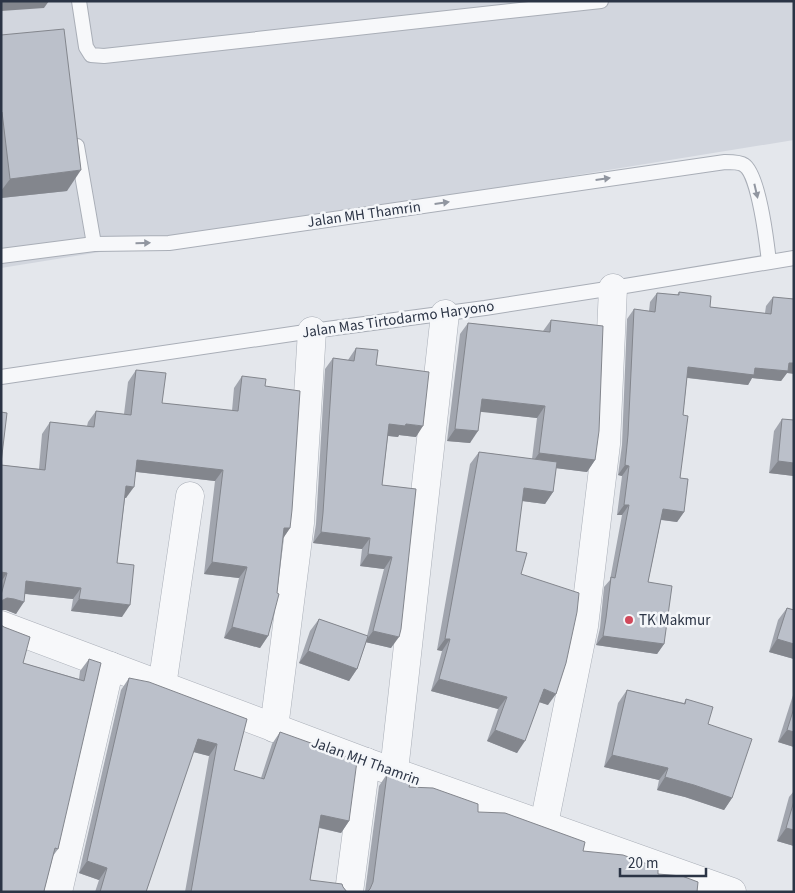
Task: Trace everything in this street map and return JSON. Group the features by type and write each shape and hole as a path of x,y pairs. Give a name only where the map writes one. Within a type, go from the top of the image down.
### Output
{"street":[{"path":"544,824 584,626 606,444 613,288"},
{"path":"394,772 445,314"},
{"path":"274,728 300,523 312,331"},
{"path":"162,686 190,496"},
{"name":"Jalan MH Thamrin","path":"1,625 366,762 732,892"},
{"path":"58,892 110,666"},
{"path":"349,892 366,762"}],"lane":[{"path":"79,1 86,47 91,55 104,56 601,1"},
{"path":"76,143 94,244"},
{"name":"Jalan MH Thamrin","path":"1,256 94,244 169,243 725,162 744,165 753,175 766,231 769,262"},
{"name":"Jalan Mas Tirtodarmo Haryono","path":"1,377 312,331 445,314 794,258"}],"shaded area":[{"path":"1,1 794,1 794,140 1,268"}],"building":[{"path":"64,29 81,170 10,179 1,112 1,35"},
{"path":"679,292 711,296 710,307 771,314 773,297 794,299 794,363 789,363 788,371 755,368 754,375 688,367 683,415 688,416 680,478 688,479 684,512 663,509 648,582 672,586 664,644 603,636 611,577 615,578 629,505 624,505 629,466 625,465 634,309 655,312 657,293 679,295"},
{"path":"551,320 603,326 599,431 595,460 539,453 545,406 482,399 478,431 455,429 468,323 550,332"},
{"path":"356,348 378,350 376,365 429,372 423,426 389,424 382,485 416,489 399,637 373,631 392,557 368,554 370,538 321,532 333,358 354,361"},
{"path":"136,370 166,373 162,403 238,411 242,376 266,379 265,386 300,391 290,528 284,528 277,593 279,594 268,636 232,627 247,567 212,562 223,470 137,460 134,487 126,486 117,563 134,565 130,605 79,599 81,588 26,581 24,602 7,598 1,601 7,573 1,572 1,465 45,470 50,422 94,427 96,411 131,415"},
{"path":"1,412 7,413 1,463"},
{"path":"782,419 794,420 794,463 778,461"},
{"path":"479,452 557,462 553,492 524,488 516,551 527,553 521,574 579,593 577,612 566,663 556,694 544,689 525,741 495,730 507,697 439,679 450,639 445,639"},
{"path":"787,608 794,610 794,644 777,639"},
{"path":"319,619 368,636 357,669 308,651"},
{"path":"1,625 30,637 23,663 84,681 89,659 101,663 58,849 55,848 44,891 47,892 1,892"},
{"path":"129,678 149,682 247,719 234,770 264,779 280,732 322,747 321,750 337,753 357,761 349,821 321,815 310,880 342,884 347,892 191,892 217,744 198,739 146,892 100,892 107,868 87,861"},
{"path":"627,690 685,704 686,699 713,707 708,724 752,739 732,798 665,777 668,768 612,755"},
{"path":"794,708 794,732 787,730"},
{"path":"387,774 411,780 409,787 433,788 478,804 478,812 505,813 585,842 583,851 623,855 658,868 658,874 682,876 698,882 697,892 367,892 373,882"},
{"path":"794,801 794,830 786,828"}],"place":[{"name":"TK Makmur","path":"629,620"}]}
